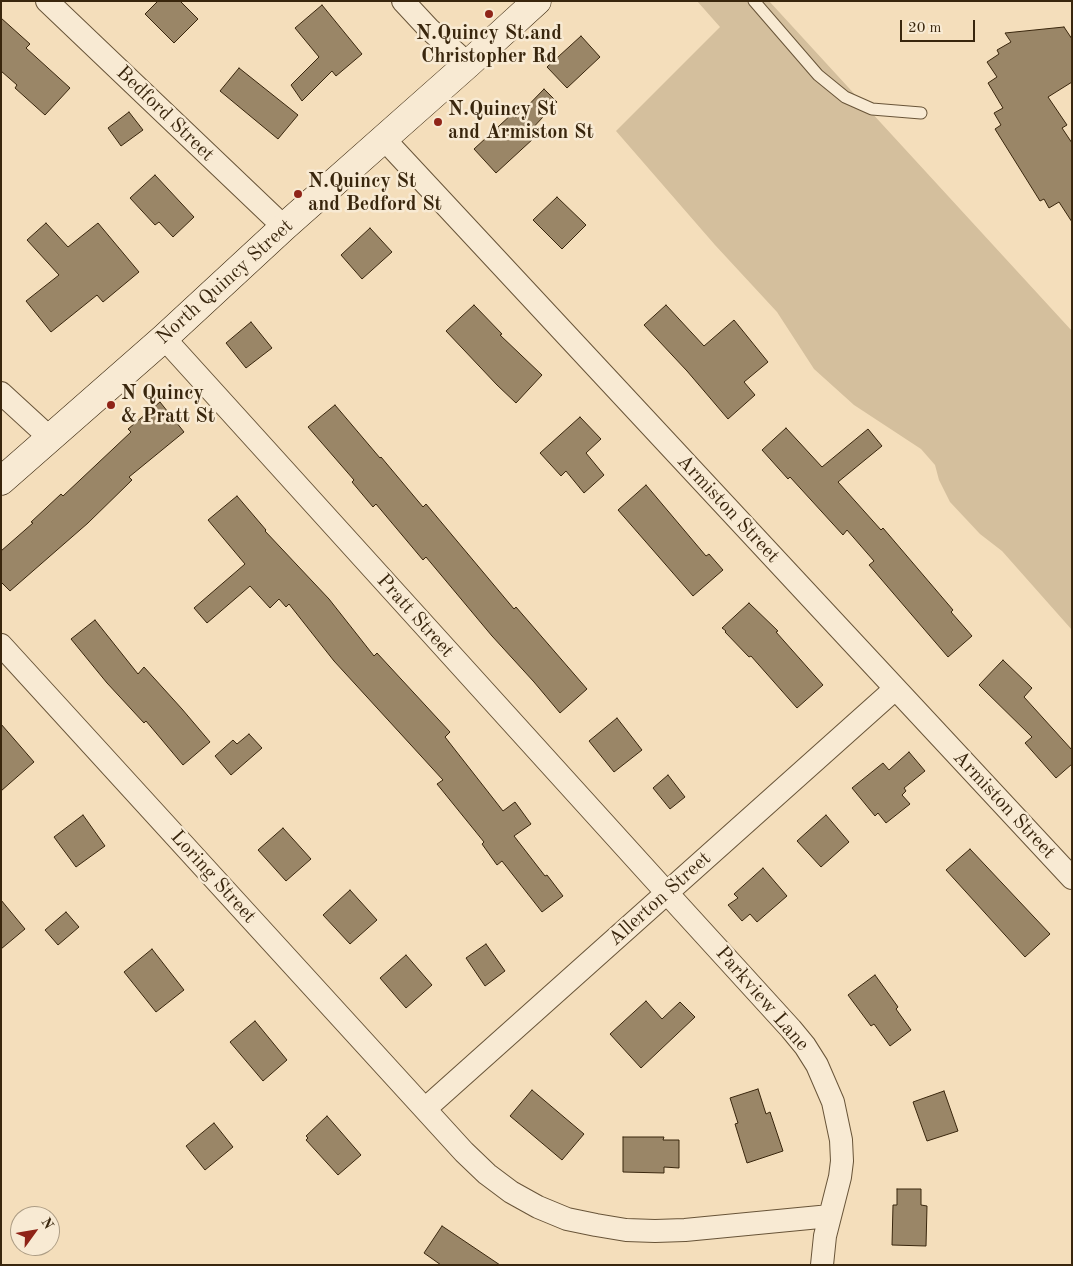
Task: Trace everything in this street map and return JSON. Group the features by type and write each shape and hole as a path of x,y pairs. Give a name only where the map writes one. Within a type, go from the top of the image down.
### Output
{"main road":[{"name":"North Quincy Street","path":"1,481 164,338 284,227 537,1"}],"street":[{"name":"Bedford Street","path":"47,1 284,227"},
{"path":"403,1 429,29 468,64"},
{"name":"Armiston Street","path":"384,139 1072,878"},
{"name":"Pratt Street","path":"164,338 667,893"},
{"path":"1,393 50,438"},
{"name":"Loring Street","path":"1,645 464,1152 487,1174 511,1192 538,1207 567,1219 626,1230 685,1230 830,1216"},
{"name":"Allerton Street","path":"425,1109 895,689"},
{"name":"Parkview Lane","path":"667,893 805,1046 817,1065 833,1102 841,1140 842,1161 835,1200 825,1236 822,1265"}],"lane":[{"path":"754,1 818,75 845,97 872,109 922,113"}],"shaded area":[{"path":"697,1 769,1 1072,331 1072,630 1002,551 980,534 950,502 939,480 935,465 921,449 854,405 814,369 777,312 715,245 616,131 720,27"}],"building":[{"path":"158,1 180,1 198,19 174,43 145,14"},
{"path":"322,5 362,54 336,76 332,71 302,101 291,85 319,57 295,28"},
{"path":"1,18 30,44 26,48 70,88 45,115 15,88 17,85 1,71"},
{"path":"1064,27 1072,39 1072,82 1048,97 1067,125 1062,128 1072,143 1072,222 1059,202 1049,208 1044,199 1040,201 995,129 1001,125 994,113 1003,108 988,83 997,77 987,62 999,54 997,50 1011,42 1005,33"},
{"path":"581,36 600,57 567,88 547,67"},
{"path":"239,68 298,115 278,139 220,91"},
{"path":"544,89 557,102 529,132 534,138 496,173 474,149 512,114 516,118"},
{"path":"129,112 143,130 121,146 108,128"},
{"path":"155,175 194,217 173,237 159,222 155,225 130,198"},
{"path":"557,197 586,225 562,249 533,220"},
{"path":"46,223 68,247 98,223 139,272 103,302 97,295 51,332 26,301 59,275 27,240"},
{"path":"370,228 392,252 362,279 341,255"},
{"path":"474,305 502,334 500,335 542,375 516,403 446,331"},
{"path":"666,305 704,346 734,320 768,362 744,382 755,395 728,419 644,325"},
{"path":"251,322 272,348 246,368 226,343"},
{"path":"160,402 184,432 129,477 132,480 88,523 10,591 1,582 1,551 33,523 31,522 61,494 63,496 131,432 128,429"},
{"path":"335,405 423,507 426,504 514,609 516,607 587,689 560,713 426,557 423,560 376,504 373,507 352,482 354,480 308,427"},
{"path":"580,417 601,439 586,453 604,475 584,493 566,471 561,476 540,453"},
{"path":"786,428 822,467 868,429 882,446 838,482 881,530 883,528 953,610 951,612 972,636 948,657 869,565 874,561 847,530 843,535 790,477 788,479 762,450"},
{"path":"646,485 706,556 709,554 723,570 693,596 618,510"},
{"path":"237,496 265,531 329,599 374,656 377,653 450,732 445,737 503,811 515,802 531,824 514,836 563,896 542,912 502,861 497,865 482,844 484,842 437,784 443,780 334,661 289,604 286,607 279,599 270,608 250,586 207,623 194,608 245,564 208,520"},
{"path":"749,603 778,631 776,632 823,685 797,708 751,656 749,657 722,628"},
{"path":"95,620 138,674 144,667 210,742 183,765 146,721 144,723 107,683 71,639"},
{"path":"1003,660 1032,688 1024,697 1072,750 1072,764 1056,778 1025,743 1032,737 979,685"},
{"path":"617,718 642,750 614,772 589,741"},
{"path":"1,724 34,762 1,791"},
{"path":"249,734 262,748 231,775 215,756 233,740 237,744"},
{"path":"909,752 925,771 904,788 906,791 902,795 910,804 886,823 878,813 875,816 852,788 883,763 889,770"},
{"path":"668,775 685,797 670,809 653,788"},
{"path":"83,815 105,846 76,867 54,837"},
{"path":"826,815 849,842 821,867 797,841"},
{"path":"283,828 311,859 286,881 258,850"},
{"path":"970,849 1050,934 1025,957 946,870"},
{"path":"763,868 787,896 757,922 750,914 742,921 728,905 738,898 734,894"},
{"path":"350,890 377,920 350,944 323,915"},
{"path":"1,900 25,929 1,949"},
{"path":"66,912 79,927 58,945 45,930"},
{"path":"486,944 505,971 485,986 466,958"},
{"path":"152,949 184,990 156,1012 124,972"},
{"path":"406,955 432,985 406,1008 380,978"},
{"path":"875,975 898,1007 896,1009 911,1030 890,1046 874,1024 871,1026 848,995"},
{"path":"646,1001 662,1019 680,1002 695,1017 641,1068 610,1034"},
{"path":"255,1021 287,1060 263,1081 230,1042"},
{"path":"758,1089 766,1114 770,1112 783,1151 747,1163 735,1124 738,1123 730,1098"},
{"path":"532,1090 584,1134 562,1160 510,1116"},
{"path":"944,1091 958,1131 927,1141 913,1102"},
{"path":"327,1116 361,1155 338,1175 306,1140 308,1138 306,1136"},
{"path":"214,1123 233,1147 205,1170 186,1146"},
{"path":"623,1137 664,1137 663,1140 679,1140 679,1168 664,1167 664,1173 623,1172"},
{"path":"897,1189 921,1189 921,1205 927,1206 926,1246 892,1245 893,1205 897,1205"},
{"path":"442,1226 500,1265 441,1265 424,1253"}],"place":[{"name":"N.Quincy St.and Christopher Rd","path":"489,14"},
{"name":"N.Quincy St and Armiston St","path":"438,122"},
{"name":"N.Quincy St and Bedford St","path":"298,194"},
{"name":"N Quincy & Pratt St","path":"111,405"}]}
